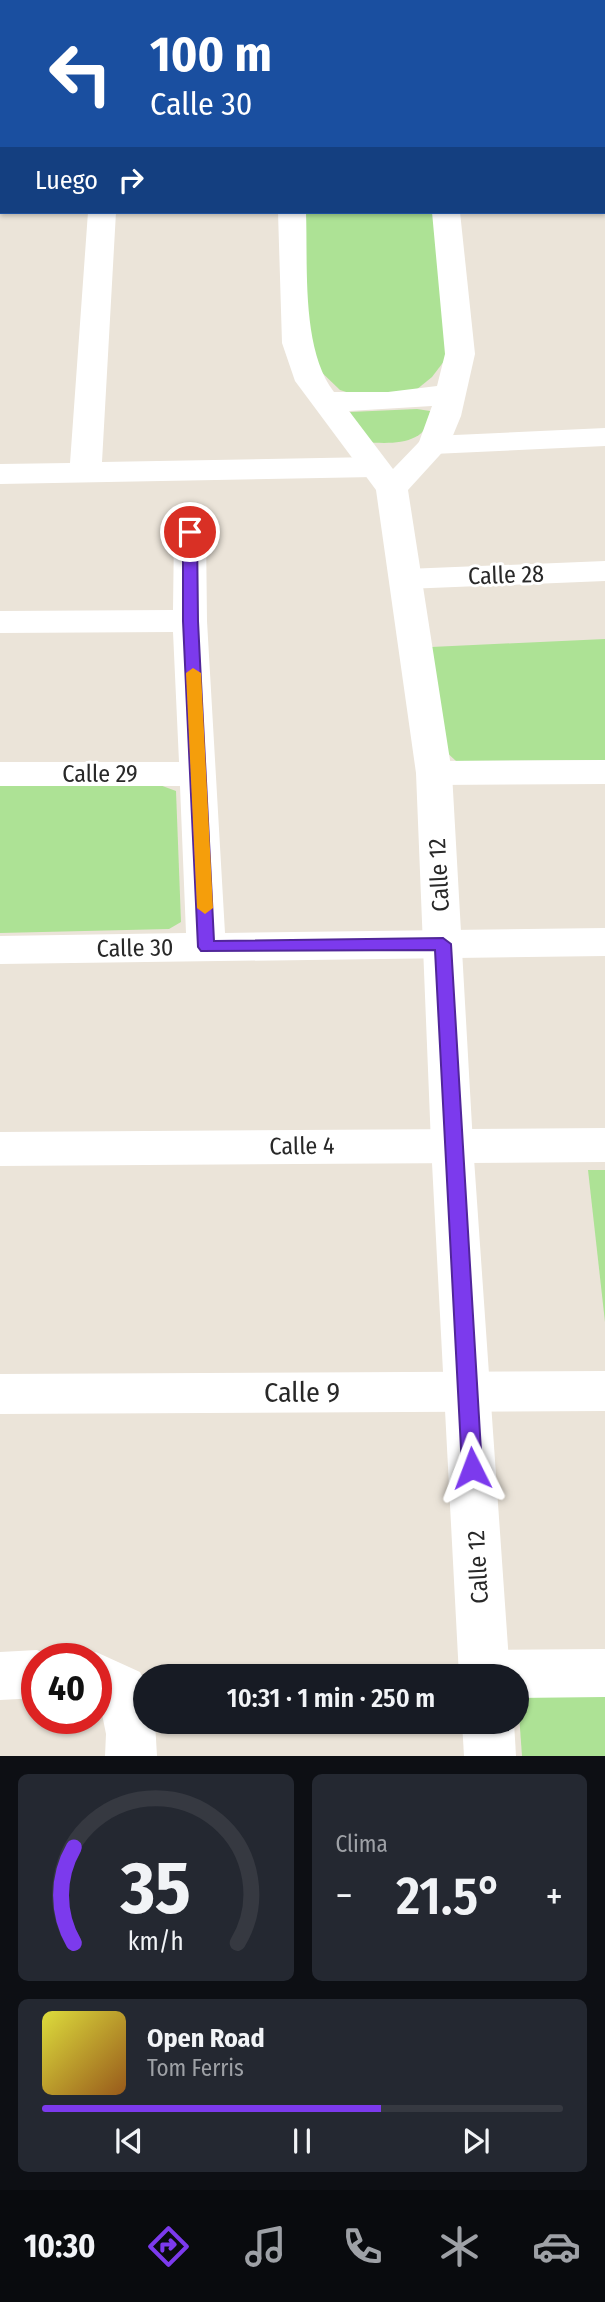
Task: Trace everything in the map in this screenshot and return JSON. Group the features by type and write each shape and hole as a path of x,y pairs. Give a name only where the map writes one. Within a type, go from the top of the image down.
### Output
{"street":[{"path":"85,471 102,214"},
{"path":"292,214 297,343 310,381 383,478"},
{"path":"432,445 445,416 460,354 446,214"},
{"path":"325,401 366,404 416,400 450,393"},
{"path":"0,474 85,471 383,478 432,445 605,437"},
{"name":"Calle 12","path":"383,478 406,579 434,773 452,1144 484,1664"},
{"path":"190,532 190,621 206,947"},
{"name":"Calle 28","path":"406,579 605,571"},
{"path":"0,622 190,621"},
{"path":"434,773 605,772"},
{"name":"Calle 29","path":"0,774 199,774"},
{"name":"Calle 30","path":"0,950 605,942"},
{"name":"Calle 4","path":"0,1149 605,1145"},
{"name":"Calle 9","path":"0,1394 605,1391"},
{"path":"529,1684 605,1672"},
{"path":"0,1676 21,1675"},
{"path":"112,1684 122,1689 132,1734 131,1756"},
{"name":"Calle 12","path":"489,1734 490,1756"}],"green space":[{"path":"301,214 437,214 451,352 432,377 416,390 365,398 340,390 314,365 303,344"},
{"path":"417,409 430,411 423,431 407,440 386,443 365,442 350,412"},
{"path":"605,639 605,760 456,761 442,748 431,647"},
{"path":"157,784 176,791 181,922 169,929 0,933 0,786"},
{"path":"588,1170 605,1170 605,1322"},
{"path":"539,1688 605,1688 605,1756 522,1756 520,1734 529,1734 529,1694"}],"slow traffic":[{"path":"193,673 205,908"}],"route":[{"path":"190,532 190,621 206,947 443,944 472,1468"}]}
